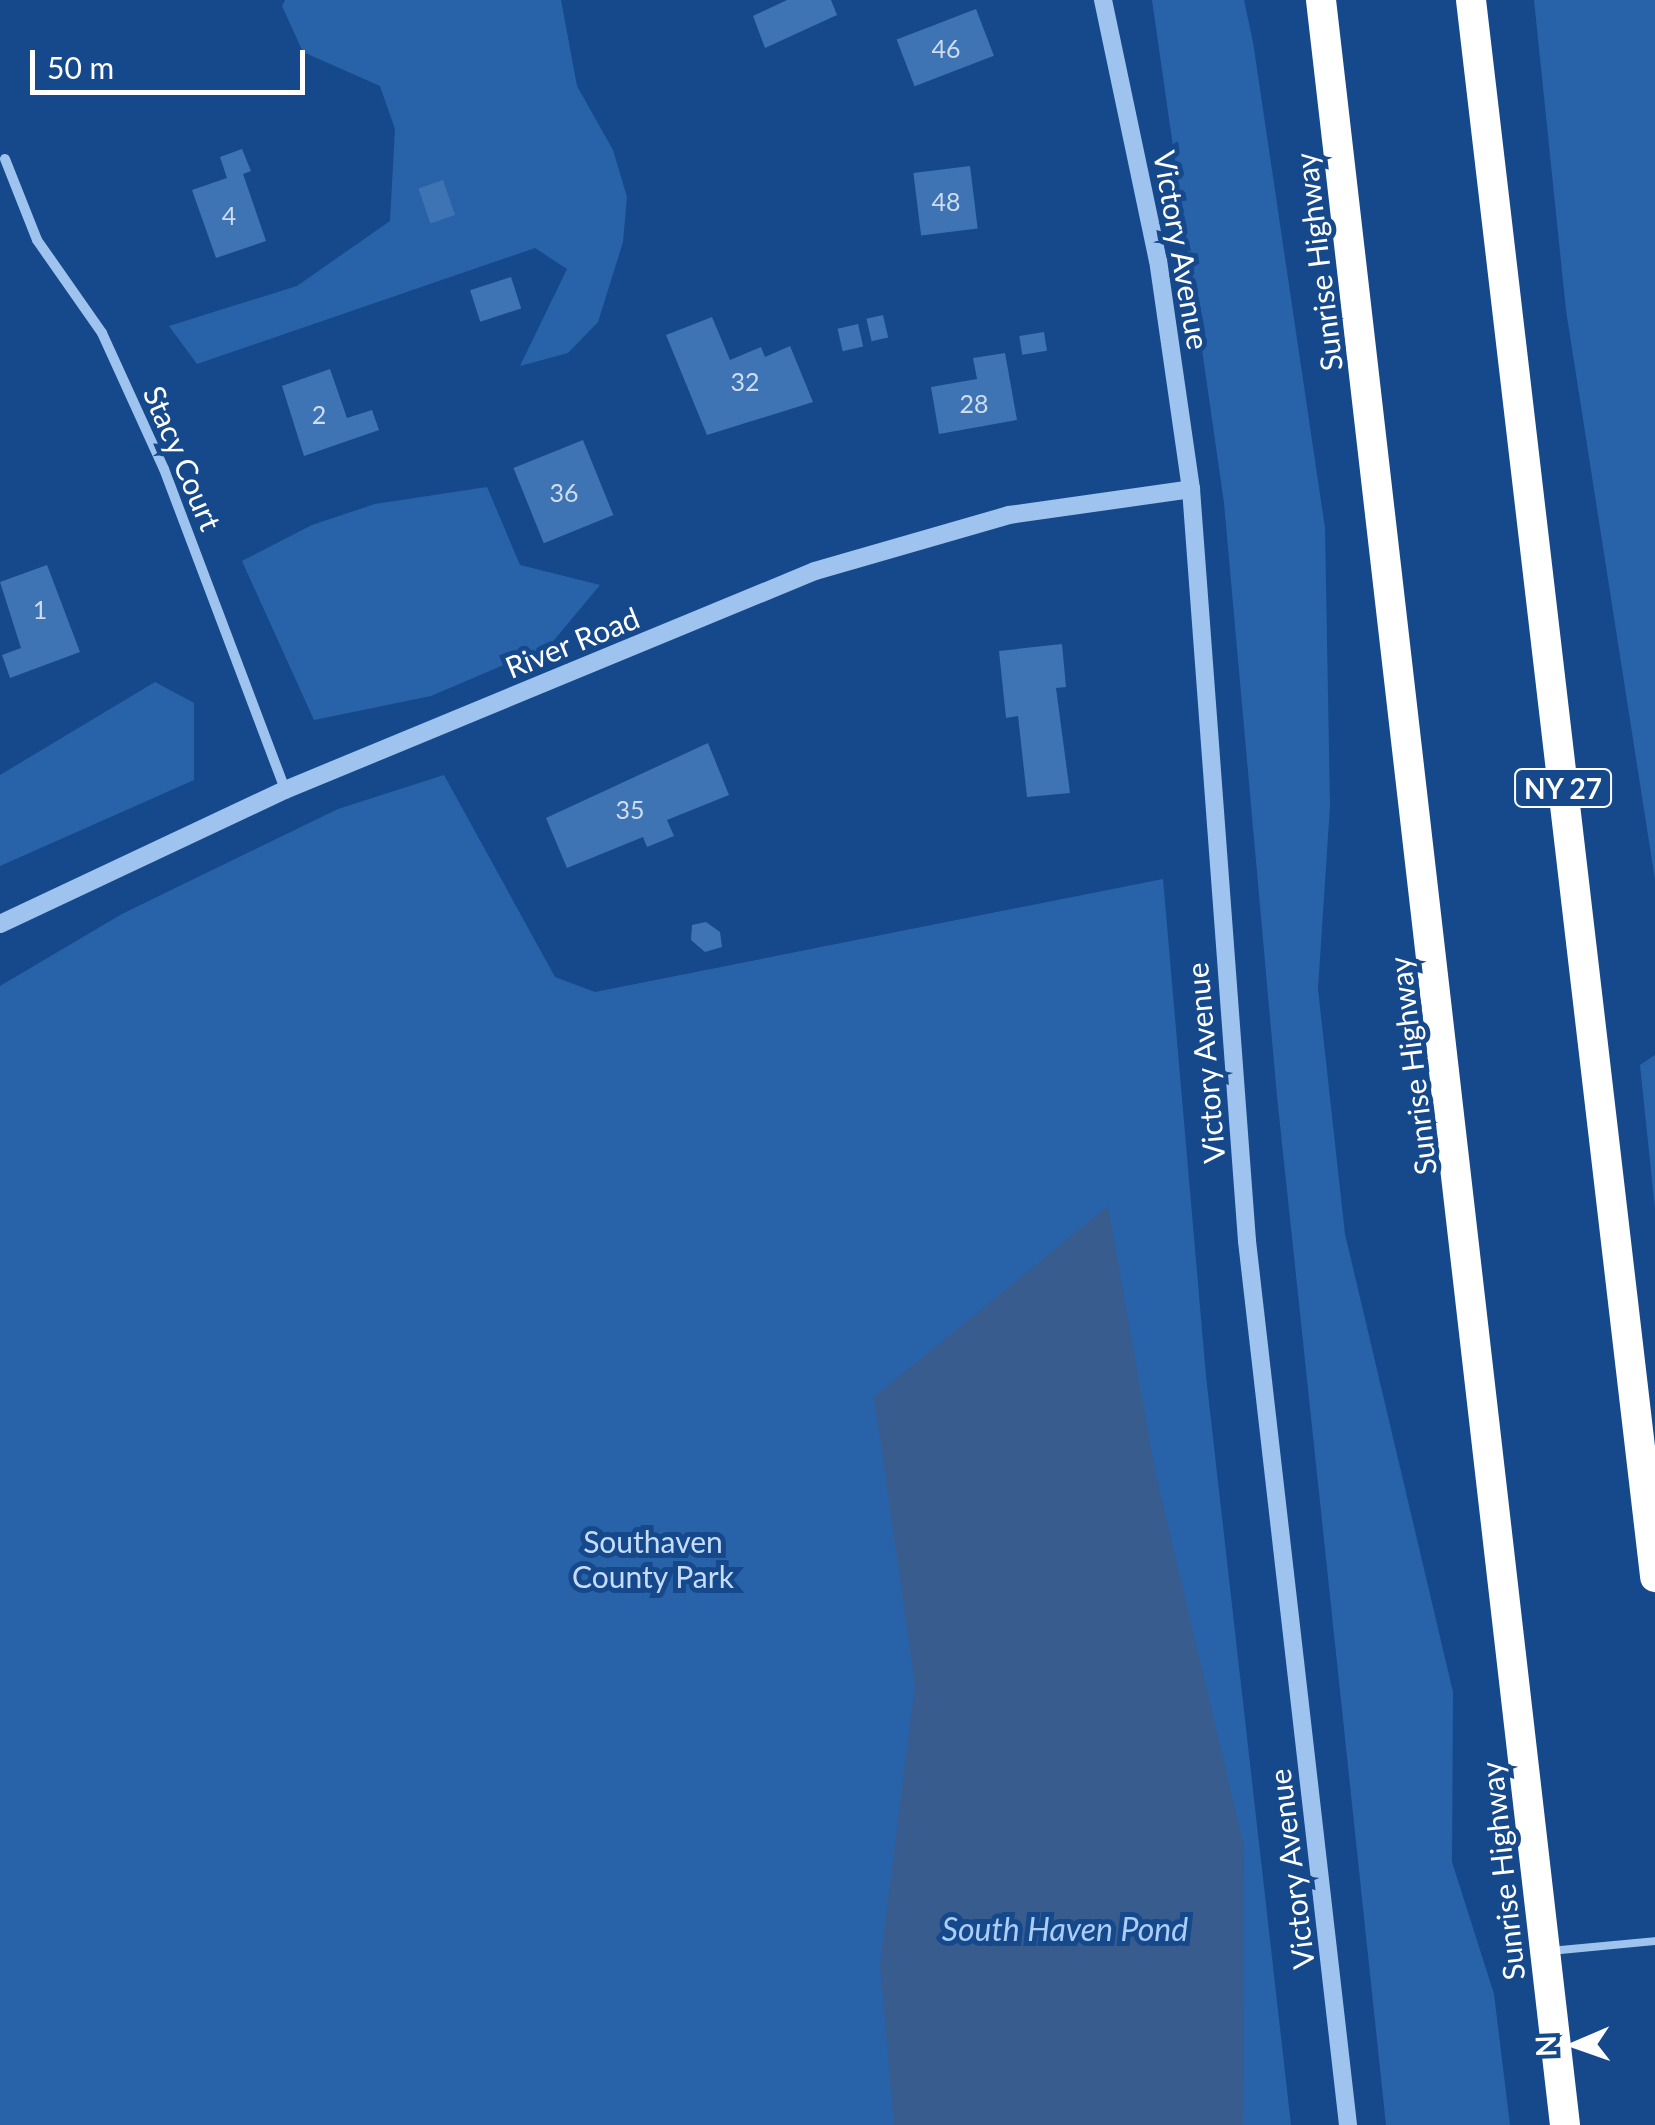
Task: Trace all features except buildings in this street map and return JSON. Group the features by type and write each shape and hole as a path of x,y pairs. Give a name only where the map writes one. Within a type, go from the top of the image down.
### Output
{"highway":[{"path":"1300,0 1341,160"},
{"name":"Sunrise Highway","path":"1320,0 1565,2125"},
{"name":"NY 27","path":"1472,0 1655,1576"}],"street":[{"name":"Victory Avenue","path":"1103,0 1158,260 1191,489 1248,1241 1348,2125"},
{"name":"Stacy Court","path":"4,160 37,240 102,333 164,468 285,790"},
{"name":"River Road","path":"0,924 285,790 815,571 1009,515 1191,489"}],"lane":[{"path":"1546,1952 1655,1940"}],"green space":[{"path":"285,0 561,0 577,86 613,150 627,197 623,242 598,322 568,353 520,366 567,269 535,248 197,364 169,326 297,286 390,221 395,129 380,86 303,52 282,6"},
{"path":"1152,0 1244,0 1253,42 1325,528 1330,806 1318,989 1345,1234 1453,1692 1452,1862 1494,1994 1510,2125 1386,2125 1277,1096 1224,503"},
{"path":"1534,0 1655,0 1655,880 1566,310"},
{"path":"487,487 520,565 600,585 550,645 431,696 314,720 242,561 312,525 375,504"},
{"path":"155,682 194,703 194,780 0,866 0,775"},
{"name":"Southaven County Park","path":"444,775 555,977 595,992 1163,879 1206,1376 1291,2125 0,2125 0,986 122,914 338,809"},
{"path":"1655,1055 1655,1209 1640,1065"}],"water":[{"name":"South Haven Pond","path":"1108,1206 1155,1470 1244,1846 1243,2125 894,2125 880,1966 915,1685 874,1397"}]}
